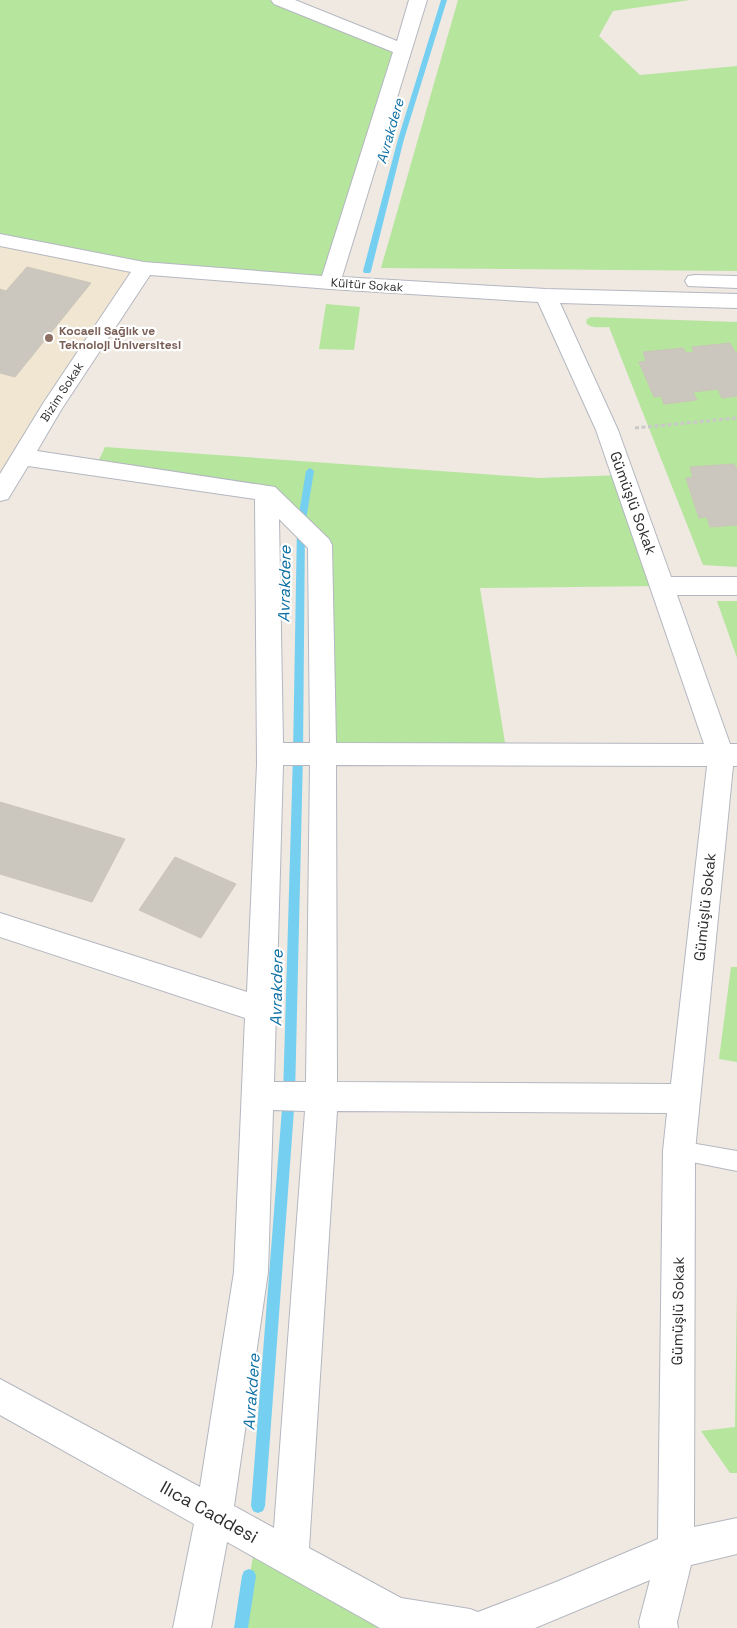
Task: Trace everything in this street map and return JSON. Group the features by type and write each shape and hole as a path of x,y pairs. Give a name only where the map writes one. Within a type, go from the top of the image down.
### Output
{"street":[{"path":"280,0 402,49"},
{"path":"330,283 418,0"},
{"name":"Kültür Sokak","path":"0,240 144,268 330,283 559,296 737,301"},
{"name":"Bizim Sokak","path":"0,493 52,407 144,268"},
{"path":"559,296 590,280 737,282"},
{"name":"Gümüşlü Sokak","path":"559,296 662,586 729,755 679,1151 676,1550 658,1622 659,1628"},
{"path":"22,457 267,493 320,545 323,755 322,1096 290,1558"},
{"path":"192,1628 214,1515 251,1272 270,754 267,493"},
{"path":"662,586 737,586"},
{"path":"270,754 729,755"},
{"path":"0,926 262,1010"},
{"path":"258,1096 685,1099"},
{"name":"Ilıca Caddesi","path":"0,1396 407,1622"},
{"path":"485,1628 559,1600 676,1550 737,1536"},
{"path":"407,1622 470,1628"}],"lane":[{"path":"679,1151 737,1161"}],"path":[{"path":"607,430 737,418"}],"shaded area":[{"name":"Kocaeli Sağlık ve Teknoloji Üniversitesi","path":"0,240 144,268 0,493"}],"green space":[{"path":"0,0 280,0 402,49 330,283 144,268 0,240"},
{"path":"458,0 690,0 613,11 599,36 640,75 737,66 737,271 381,268"},
{"path":"326,304 360,307 354,350 319,349"},
{"path":"591,317 737,322 737,567 703,565 609,327 588,325 586,323 587,319"},
{"path":"105,447 539,478 623,475 662,586 480,588 507,755 323,755 320,545 267,493 95,468"},
{"path":"717,601 737,601 737,658"},
{"path":"731,967 737,967 737,1062 719,1059"},
{"path":"737,1286 737,1473 730,1473 701,1431 735,1427"},
{"path":"256,1538 416,1628 241,1628"}],"building":[{"path":"27,267 91,283 15,377 0,373 0,289 6,291"},
{"path":"730,343 735,352 737,352 737,396 722,398 718,389 693,392 697,400 664,404 661,396 654,397 639,362 646,361 643,352 683,348 686,353 694,352 692,347"},
{"path":"734,464 737,470 737,525 710,527 707,517 699,518 686,478 693,477 690,467"},
{"path":"0,802 125,839 92,902 0,874"},
{"path":"175,857 236,884 201,938 139,910"}],"waterway":[{"name":"Avrakdere","path":"367,271 401,139 444,0"},
{"name":"Avrakdere","path":"258,1506 289,1096 298,755 301,526 310,471"},
{"name":"Avrakdere","path":"241,1628 249,1576"}],"place":[{"name":"Kocaeli Sağlık ve Teknoloji Üniversitesi","path":"49,338"}]}
